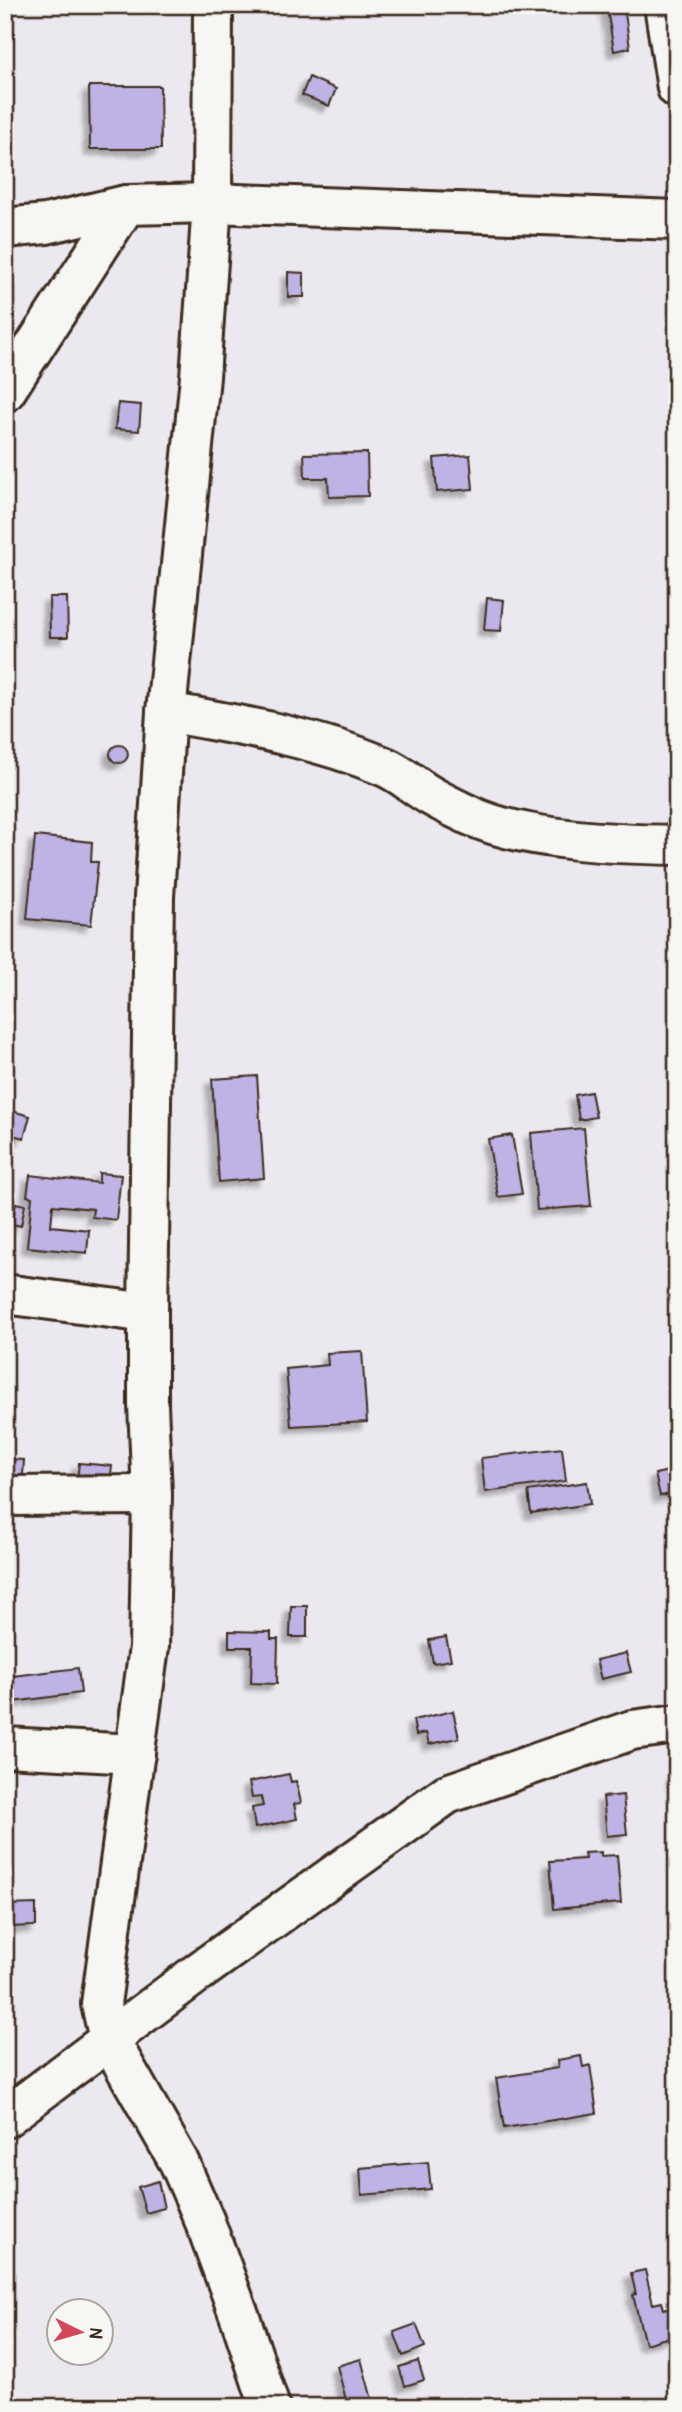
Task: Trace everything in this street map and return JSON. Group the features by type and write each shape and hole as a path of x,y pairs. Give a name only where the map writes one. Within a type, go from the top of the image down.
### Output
{"street":[{"path":"213,5 212,203 200,377 166,712 155,897 148,1313 152,1495 149,1647 101,2004 109,2039 184,2174 241,2320 270,2407"},
{"path":"664,5 677,88"},
{"path":"5,228 46,224 126,205 212,203 677,220"},
{"path":"5,392 126,205"},
{"path":"166,712 258,728 318,743 386,767 433,797 474,818 518,831 591,841 677,845"},
{"path":"5,1294 148,1313"},
{"path":"5,1496 152,1495"},
{"path":"5,2118 109,2039 447,1794 632,1730 677,1724"},
{"path":"5,1747 135,1754"}],"building":[{"path":"624,6 630,48 614,51 607,9"},
{"path":"309,77 336,89 329,106 302,95"},
{"path":"89,86 160,86 161,149 90,149"},
{"path":"288,272 304,273 304,297 288,297"},
{"path":"118,403 141,405 139,431 115,429"},
{"path":"367,453 368,496 329,497 328,478 305,478 304,454"},
{"path":"470,455 473,489 437,492 434,458"},
{"path":"49,597 67,597 68,637 50,637"},
{"path":"487,598 504,600 501,631 484,630"},
{"path":"119,745 125,748 128,754 125,760 119,763 113,760 110,754 113,748"},
{"path":"35,836 92,842 91,862 98,862 91,925 27,919"},
{"path":"257,1076 264,1178 219,1182 212,1079"},
{"path":"591,1092 596,1117 579,1120 575,1095"},
{"path":"5,1109 30,1116 24,1138 5,1133"},
{"path":"584,1128 591,1206 537,1210 531,1133"},
{"path":"512,1135 522,1194 498,1197 488,1139"},
{"path":"99,1173 121,1175 116,1220 92,1217 93,1209 53,1205 51,1226 89,1230 87,1253 27,1247 32,1197 27,1196 30,1175 99,1183"},
{"path":"16,1203 25,1205 21,1226 12,1224"},
{"path":"362,1351 367,1422 291,1426 286,1369 328,1365 327,1353"},
{"path":"562,1448 566,1481 485,1492 481,1458"},
{"path":"5,1459 24,1460 23,1476 5,1474"},
{"path":"79,1463 112,1466 110,1483 77,1480"},
{"path":"677,1469 677,1493 660,1496 655,1474"},
{"path":"587,1482 590,1504 531,1513 528,1491"},
{"path":"291,1606 307,1606 307,1637 290,1637"},
{"path":"229,1631 271,1632 271,1639 278,1639 277,1684 251,1683 252,1647 229,1647"},
{"path":"446,1637 451,1660 433,1663 429,1640"},
{"path":"626,1653 631,1672 601,1679 596,1660"},
{"path":"78,1668 81,1693 5,1703 5,1677"},
{"path":"453,1711 459,1738 429,1744 426,1733 416,1735 413,1720"},
{"path":"289,1774 291,1782 296,1781 301,1803 294,1804 297,1819 255,1828 252,1808 263,1806 261,1797 252,1798 249,1782"},
{"path":"677,1775 677,1799 673,1776"},
{"path":"623,1795 627,1834 607,1836 603,1797"},
{"path":"601,1852 601,1856 617,1855 621,1903 554,1909 550,1861 585,1859 584,1853"},
{"path":"36,1904 36,1926 5,1927 5,1905"},
{"path":"581,2056 583,2067 590,2065 597,2113 504,2128 496,2078 558,2068 557,2060"},
{"path":"428,2162 431,2189 362,2195 360,2168"},
{"path":"158,2181 164,2208 146,2213 138,2187"},
{"path":"645,2270 653,2304 662,2302 664,2309 674,2306 677,2314 677,2335 645,2344 633,2295 636,2294 631,2273"},
{"path":"416,2324 425,2347 403,2356 394,2332"},
{"path":"361,2359 373,2403 348,2407 337,2366"},
{"path":"418,2361 424,2380 405,2386 399,2367"}]}
